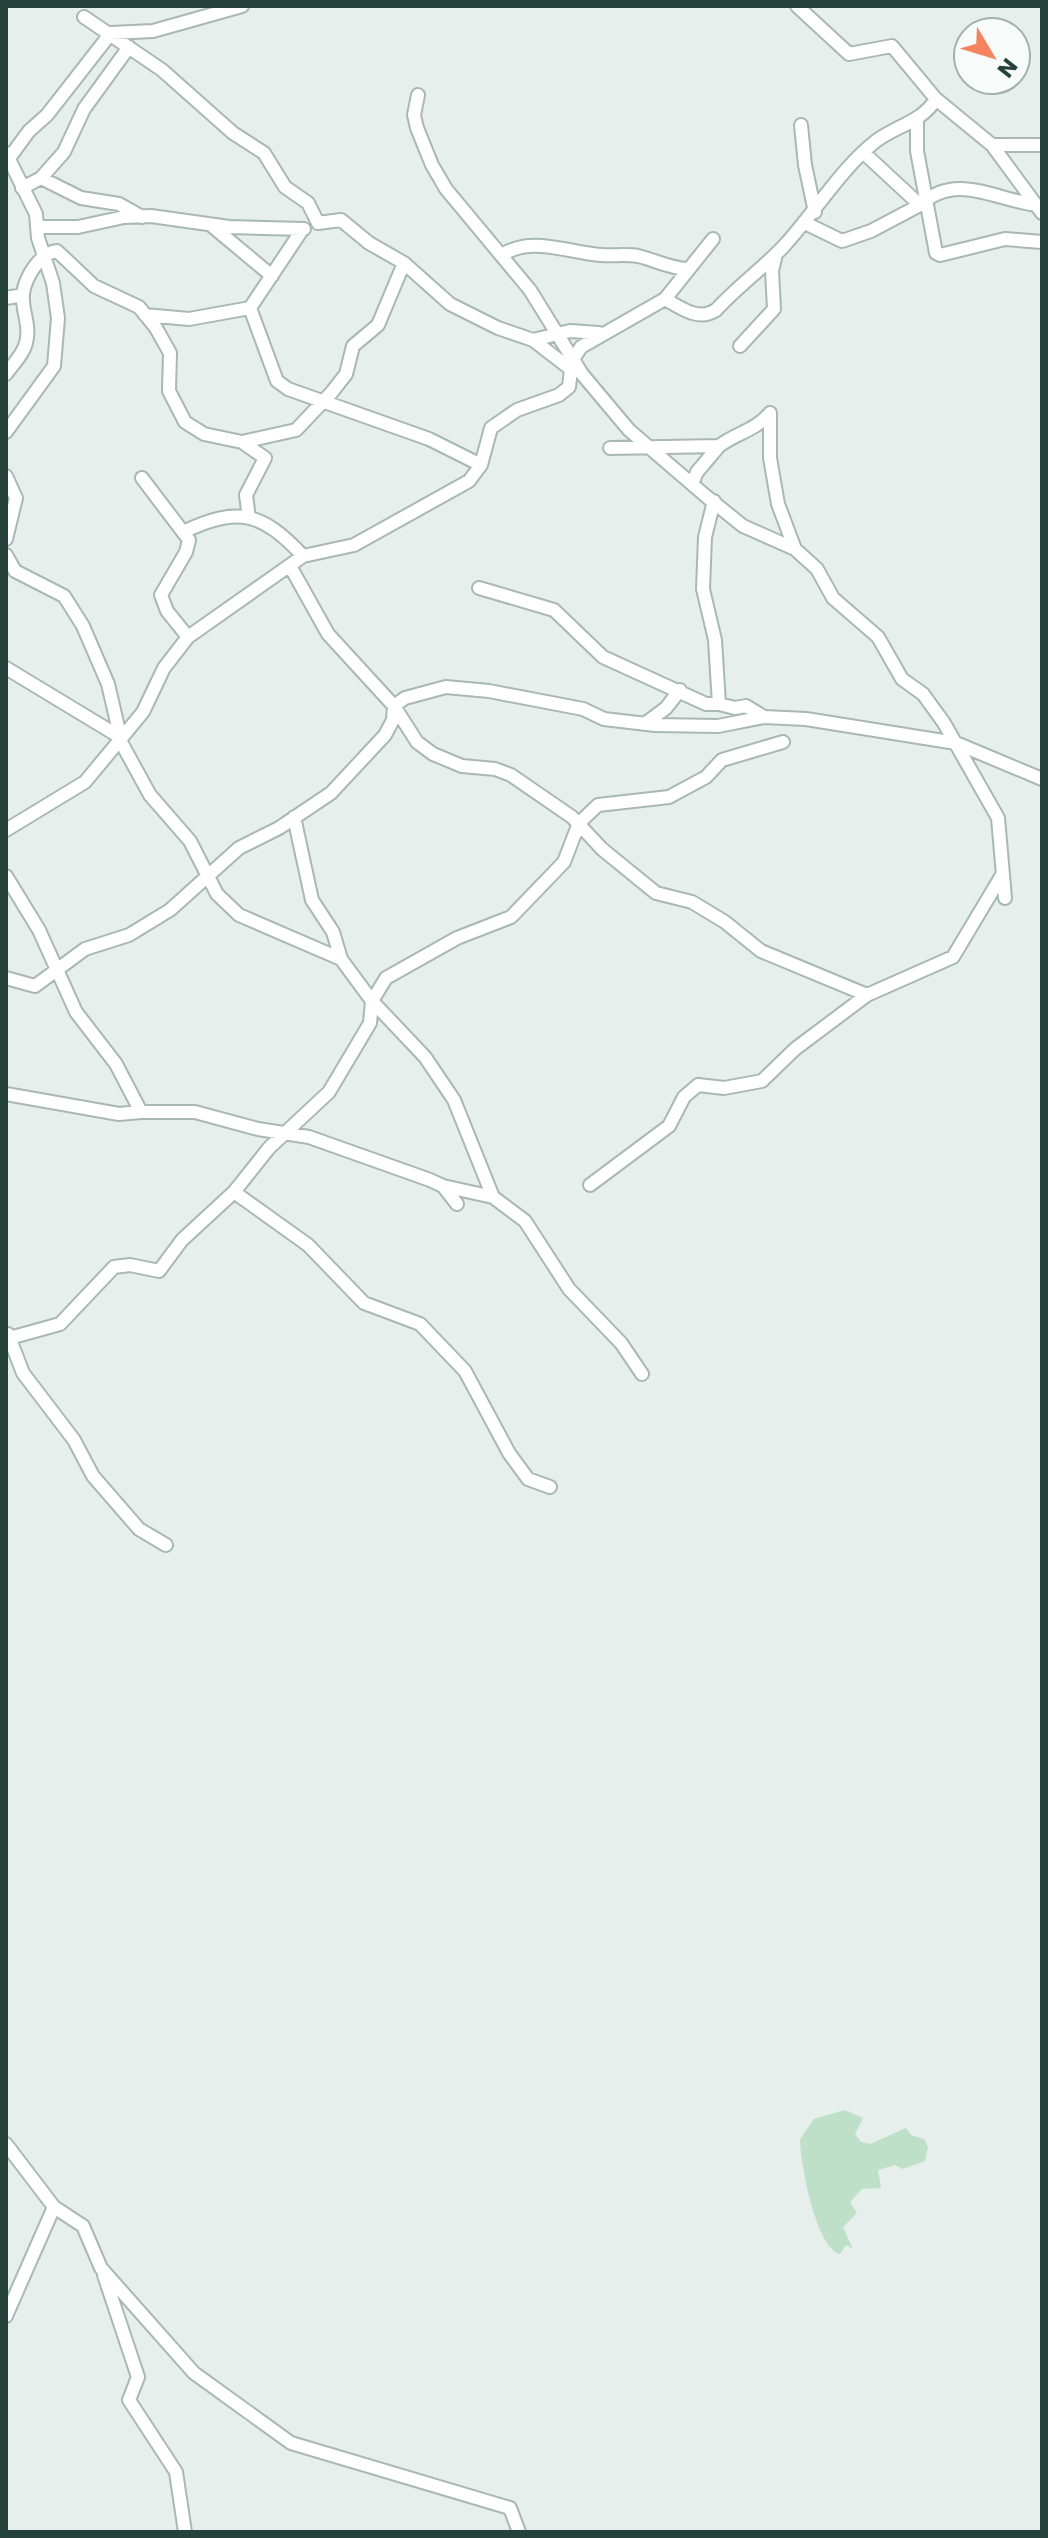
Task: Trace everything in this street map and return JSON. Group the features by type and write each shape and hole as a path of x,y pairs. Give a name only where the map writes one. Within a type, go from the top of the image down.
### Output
{"street":[{"path":"6,432 54,366 57,301 43,257 36,214 7,158 47,115 111,33 153,31 242,6"},
{"path":"797,6 849,54 892,46 936,99 992,145 1039,209"},
{"path":"84,17 162,70 233,133 264,153 285,187 308,203 318,223"},
{"path":"22,188 41,178 64,152 84,109 129,47"},
{"path":"418,95 414,115 417,128 446,189 530,290 572,361 623,424 743,526 795,549 817,569 833,598 878,637 902,679 923,694 956,743 998,818 1005,898"},
{"path":"665,299 684,312 710,314 776,254 805,223 814,207 876,141 917,118 936,99"},
{"path":"917,118 917,151 924,201 936,253 940,255 1005,239 1042,242"},
{"path":"801,125 805,165 814,207 823,230"},
{"path":"992,145 1042,145"},
{"path":"865,154 924,201"},
{"path":"41,178 81,198 119,204 142,217"},
{"path":"805,223 842,241 852,240 950,188 967,187 1039,209"},
{"path":"37,227 78,227 142,217 302,230 318,223 341,220 369,243 404,263 440,297 463,312 533,340 568,367 581,347 665,299 713,239"},
{"path":"210,224 272,276"},
{"path":"145,315 206,318 250,308 302,230"},
{"path":"502,255 510,249 550,247 595,254 639,256 687,269"},
{"path":"6,374 26,344 29,323 23,295 27,280 43,257 57,251 94,286 126,298 145,315 170,353 169,391 178,415 204,434 242,442 265,458 246,495 249,518"},
{"path":"740,346 774,309 772,271 776,254"},
{"path":"242,442 296,430 323,401 346,374 353,346 378,325 404,263"},
{"path":"6,298 23,295"},
{"path":"250,308 277,381 429,439 481,465"},
{"path":"533,340 556,334 602,333"},
{"path":"6,830 78,789 143,712 164,668 188,637 303,556 354,545 469,481 481,465 491,428 517,410 559,395 569,387 572,361"},
{"path":"692,484 697,472 719,446 733,435 754,428 770,413 770,458 778,504 795,549"},
{"path":"610,448 652,450 719,446"},
{"path":"6,476 16,498 6,539"},
{"path":"142,478 189,540 186,552 164,585 162,602 188,637"},
{"path":"714,501 705,537 703,589 715,640 719,704"},
{"path":"183,532 222,515 249,518 281,532 303,556"},
{"path":"6,555 15,571 64,596 83,626 108,684 120,737 150,795 181,829 220,898 239,915 341,959"},
{"path":"290,566 328,634 394,706 417,742 433,754 462,766 511,775 579,823 602,849 635,872 656,893 692,902 725,922 761,951 867,995"},
{"path":"479,588 554,610 603,657 664,686 680,690 706,704 735,708 746,706 764,717"},
{"path":"6,668 120,737"},
{"path":"6,978 35,986 85,949 140,929 183,900 239,848 331,793 391,726 394,706 405,698 446,687 489,691 573,707 604,719 645,724 718,726 764,717 887,729 956,743 1042,779"},
{"path":"645,724 666,708 680,690"},
{"path":"166,1545 139,1529 93,1476 74,1440 23,1373 8,1336 60,1324 114,1267 130,1265 159,1271 182,1240 234,1192 269,1148 289,1133 329,1092 370,1023 372,1001 386,978 412,960 511,917 564,862 579,823 598,805 669,797 706,777 722,760 783,742"},
{"path":"294,817 312,900 333,932 341,959 372,1001 425,1057 454,1100 493,1197"},
{"path":"590,1185 669,1126 684,1097 698,1085 724,1088 762,1081 795,1049 867,995 953,957 1002,875"},
{"path":"6,876 39,930 76,1012 116,1064 141,1112"},
{"path":"6,1094 119,1114 195,1112 318,1139 443,1186 493,1197 525,1221 569,1289 621,1343 642,1374"},
{"path":"443,1186 457,1204"},
{"path":"234,1192 308,1245 364,1303 420,1324 465,1371 528,1479 550,1487"},
{"path":"6,2144 54,2207 83,2226 101,2268 138,2377 129,2400 176,2472 185,2532"},
{"path":"6,2316 54,2207"},
{"path":"101,2268 194,2373 291,2443 510,2508 519,2532"}],"green space":[{"path":"845,2110 863,2118 855,2134 861,2142 870,2144 906,2128 911,2135 924,2139 928,2147 925,2161 903,2169 895,2165 878,2170 881,2188 862,2189 850,2202 857,2213 843,2227 853,2249 846,2245 840,2254 831,2249 817,2221 806,2184 800,2139 814,2119"}]}
